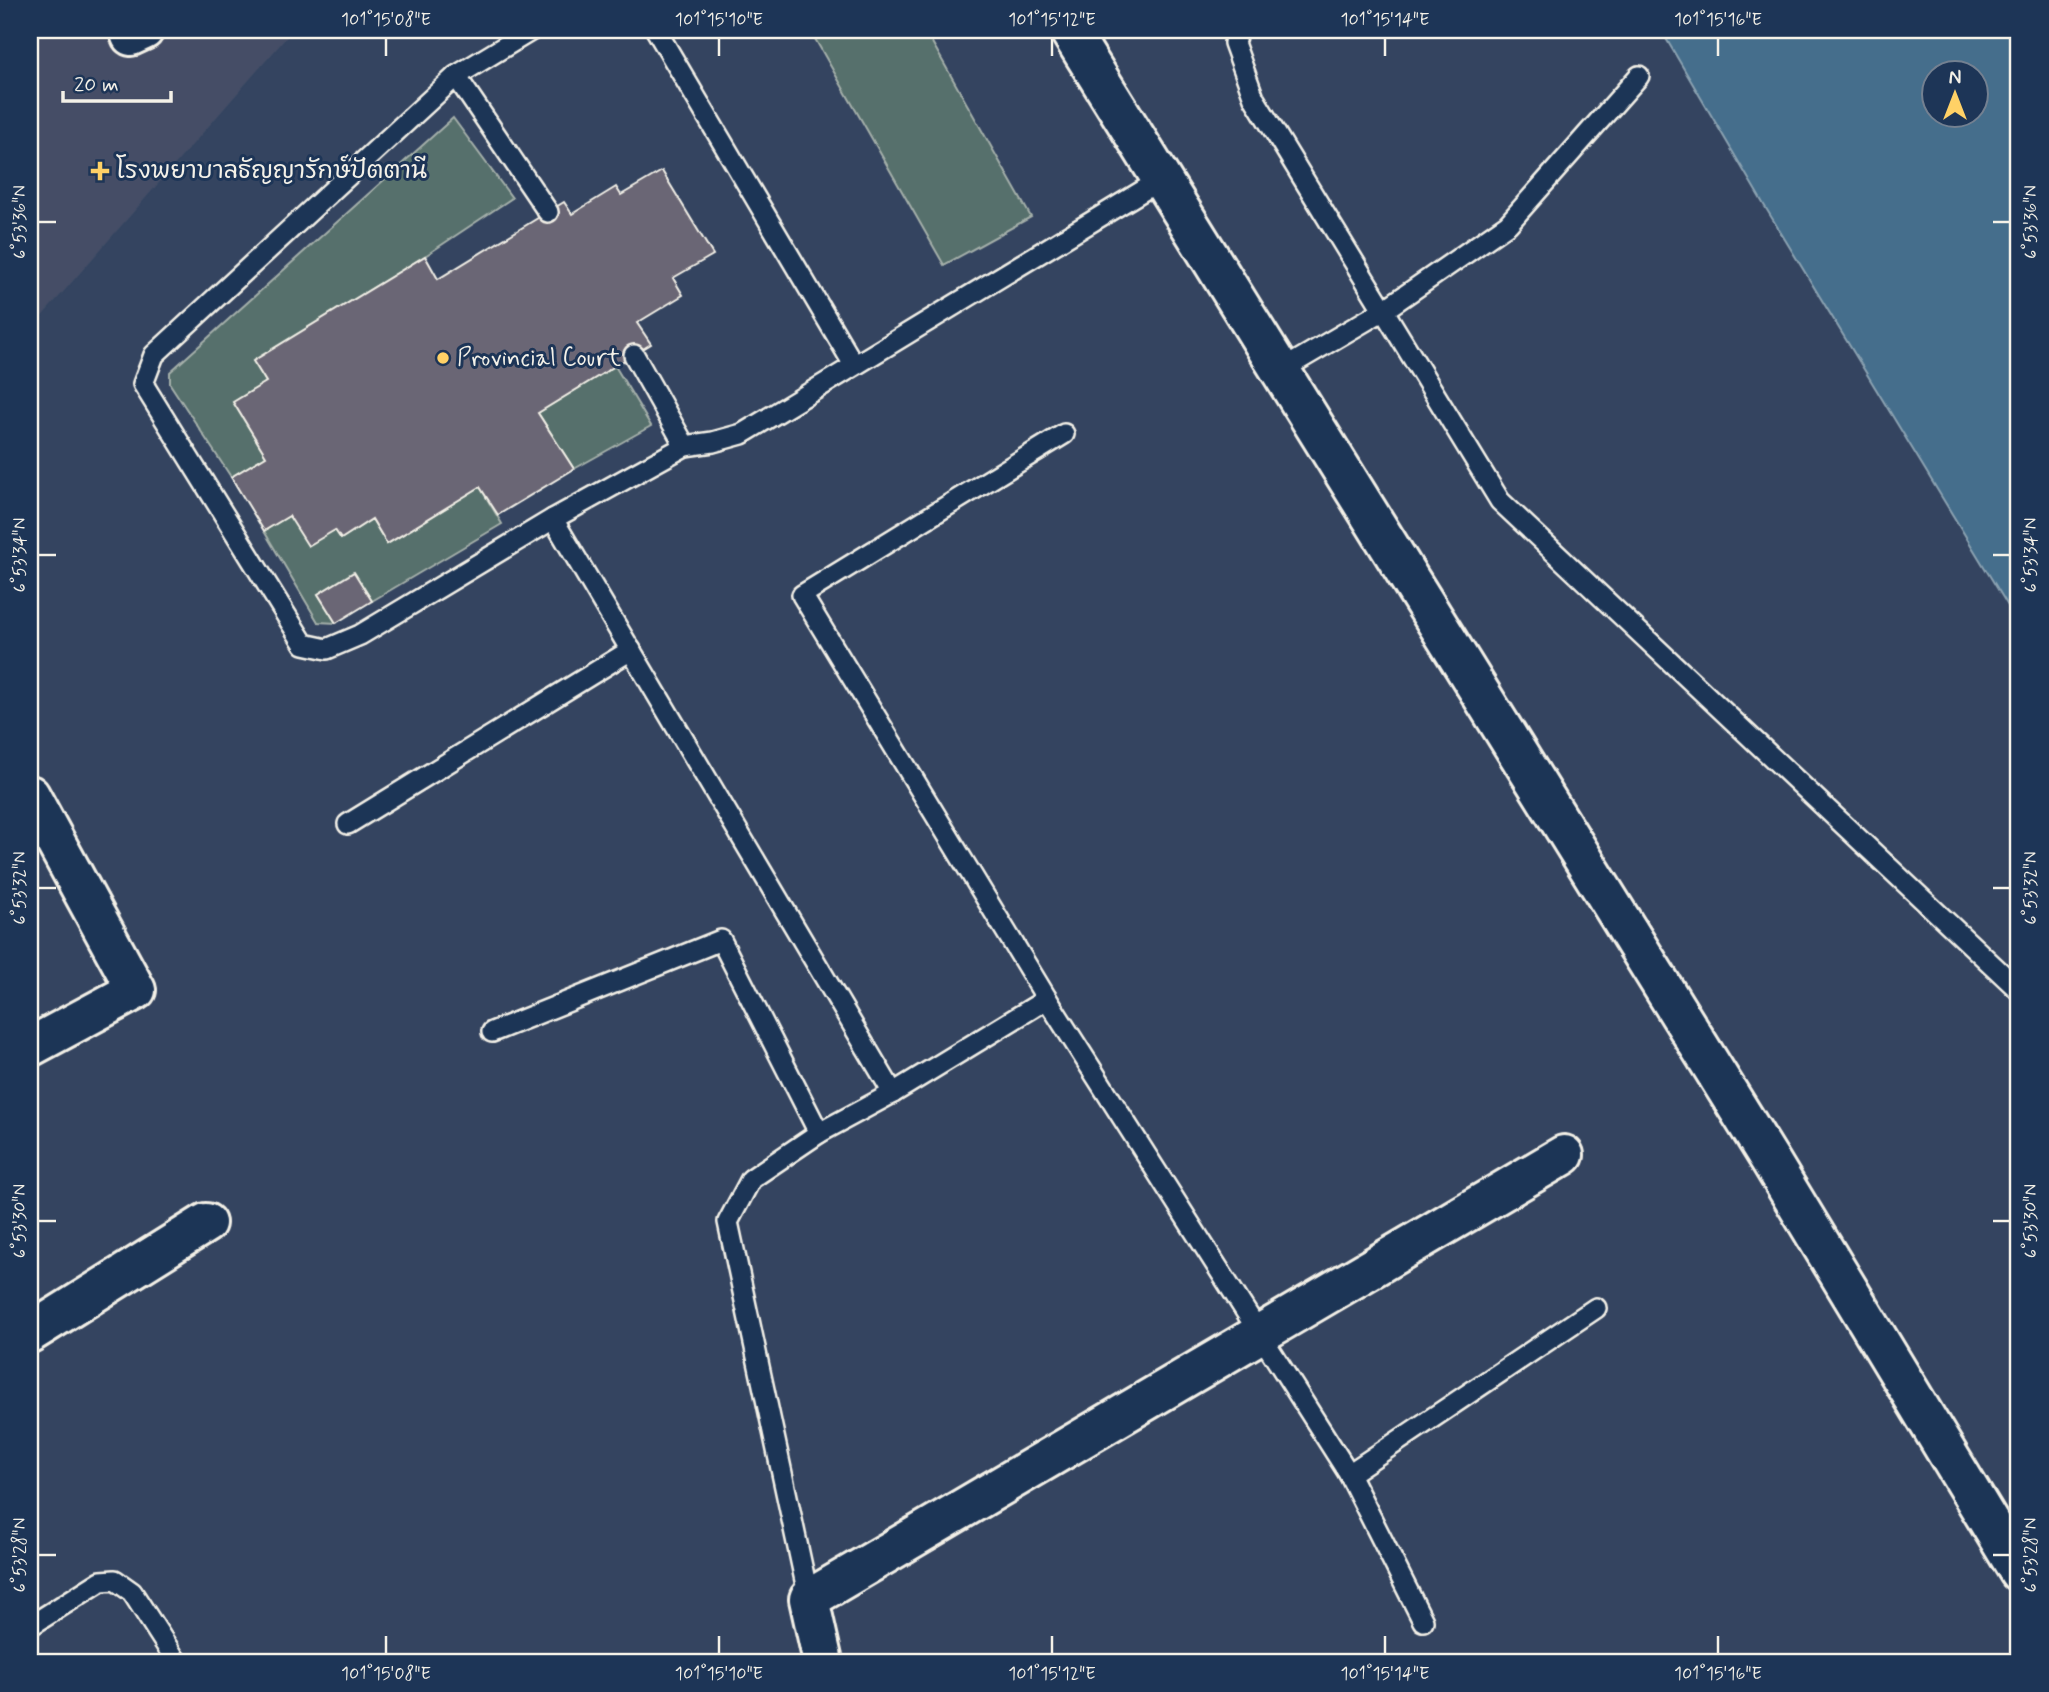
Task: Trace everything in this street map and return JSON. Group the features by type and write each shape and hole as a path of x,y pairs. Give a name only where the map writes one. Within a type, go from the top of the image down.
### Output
{"street":[{"path":"129,30 131,36 144,30"},
{"path":"1069,30 1770,1160 2019,1572"},
{"path":"30,794 136,990 30,1047"},
{"path":"823,1662 809,1599 1564,1154"},
{"path":"30,1333 206,1223"}],"lane":[{"path":"532,30 456,76 154,355 143,384 304,644 327,649 360,635 553,519 685,446 742,434 1162,179"},
{"path":"656,30 854,365"},
{"path":"1238,30 1234,43 1254,98 1500,501 2019,989"},
{"path":"456,76 548,212"},
{"path":"1280,371 1384,310 1508,224 1639,76"},
{"path":"634,355 685,446"},
{"path":"1064,434 802,595 1047,999 1349,1474 1423,1620"},
{"path":"553,519 893,1093"},
{"path":"348,824 631,650"},
{"path":"492,1032 721,940 819,1133"},
{"path":"809,1599 729,1222 751,1179 819,1133 893,1093 1047,999"},
{"path":"1349,1474 1596,1308"},
{"path":"30,1626 101,1581 115,1580 132,1592 177,1662"}],"shaded area":[{"name":"โรงพยาบาลธัญญารักษ์ปัตตานี","path":"30,30 293,30 37,322 30,312"},
{"path":"1661,30 2019,30 2019,624 1764,205"}],"green space":[{"path":"810,30 925,30 1031,217 944,265"},
{"path":"453,118 512,198 425,256 254,360 266,382 266,456 231,477 170,384 170,372"},
{"path":"615,366 651,426 574,469 538,413"},
{"path":"480,487 502,524 372,601 353,572 318,594 336,623 318,622 264,531 289,516 335,530 341,539 372,519 387,544"}],"building":[{"name":"Provincial Court","path":"662,171 713,255 673,278 683,295 637,323 651,344 538,413 574,469 498,515 480,487 387,544 372,519 341,539 335,530 308,546 289,516 264,531 231,477 266,456 233,402 266,382 253,361 425,256 438,279 564,202 572,214 616,187 621,195"},
{"path":"354,572 372,601 336,623 318,594"}],"place":[{"name":"โรงพยาบาลธัญญารักษ์ปัตตานี","path":"100,171"},
{"name":"Provincial Court","path":"443,358"}]}
